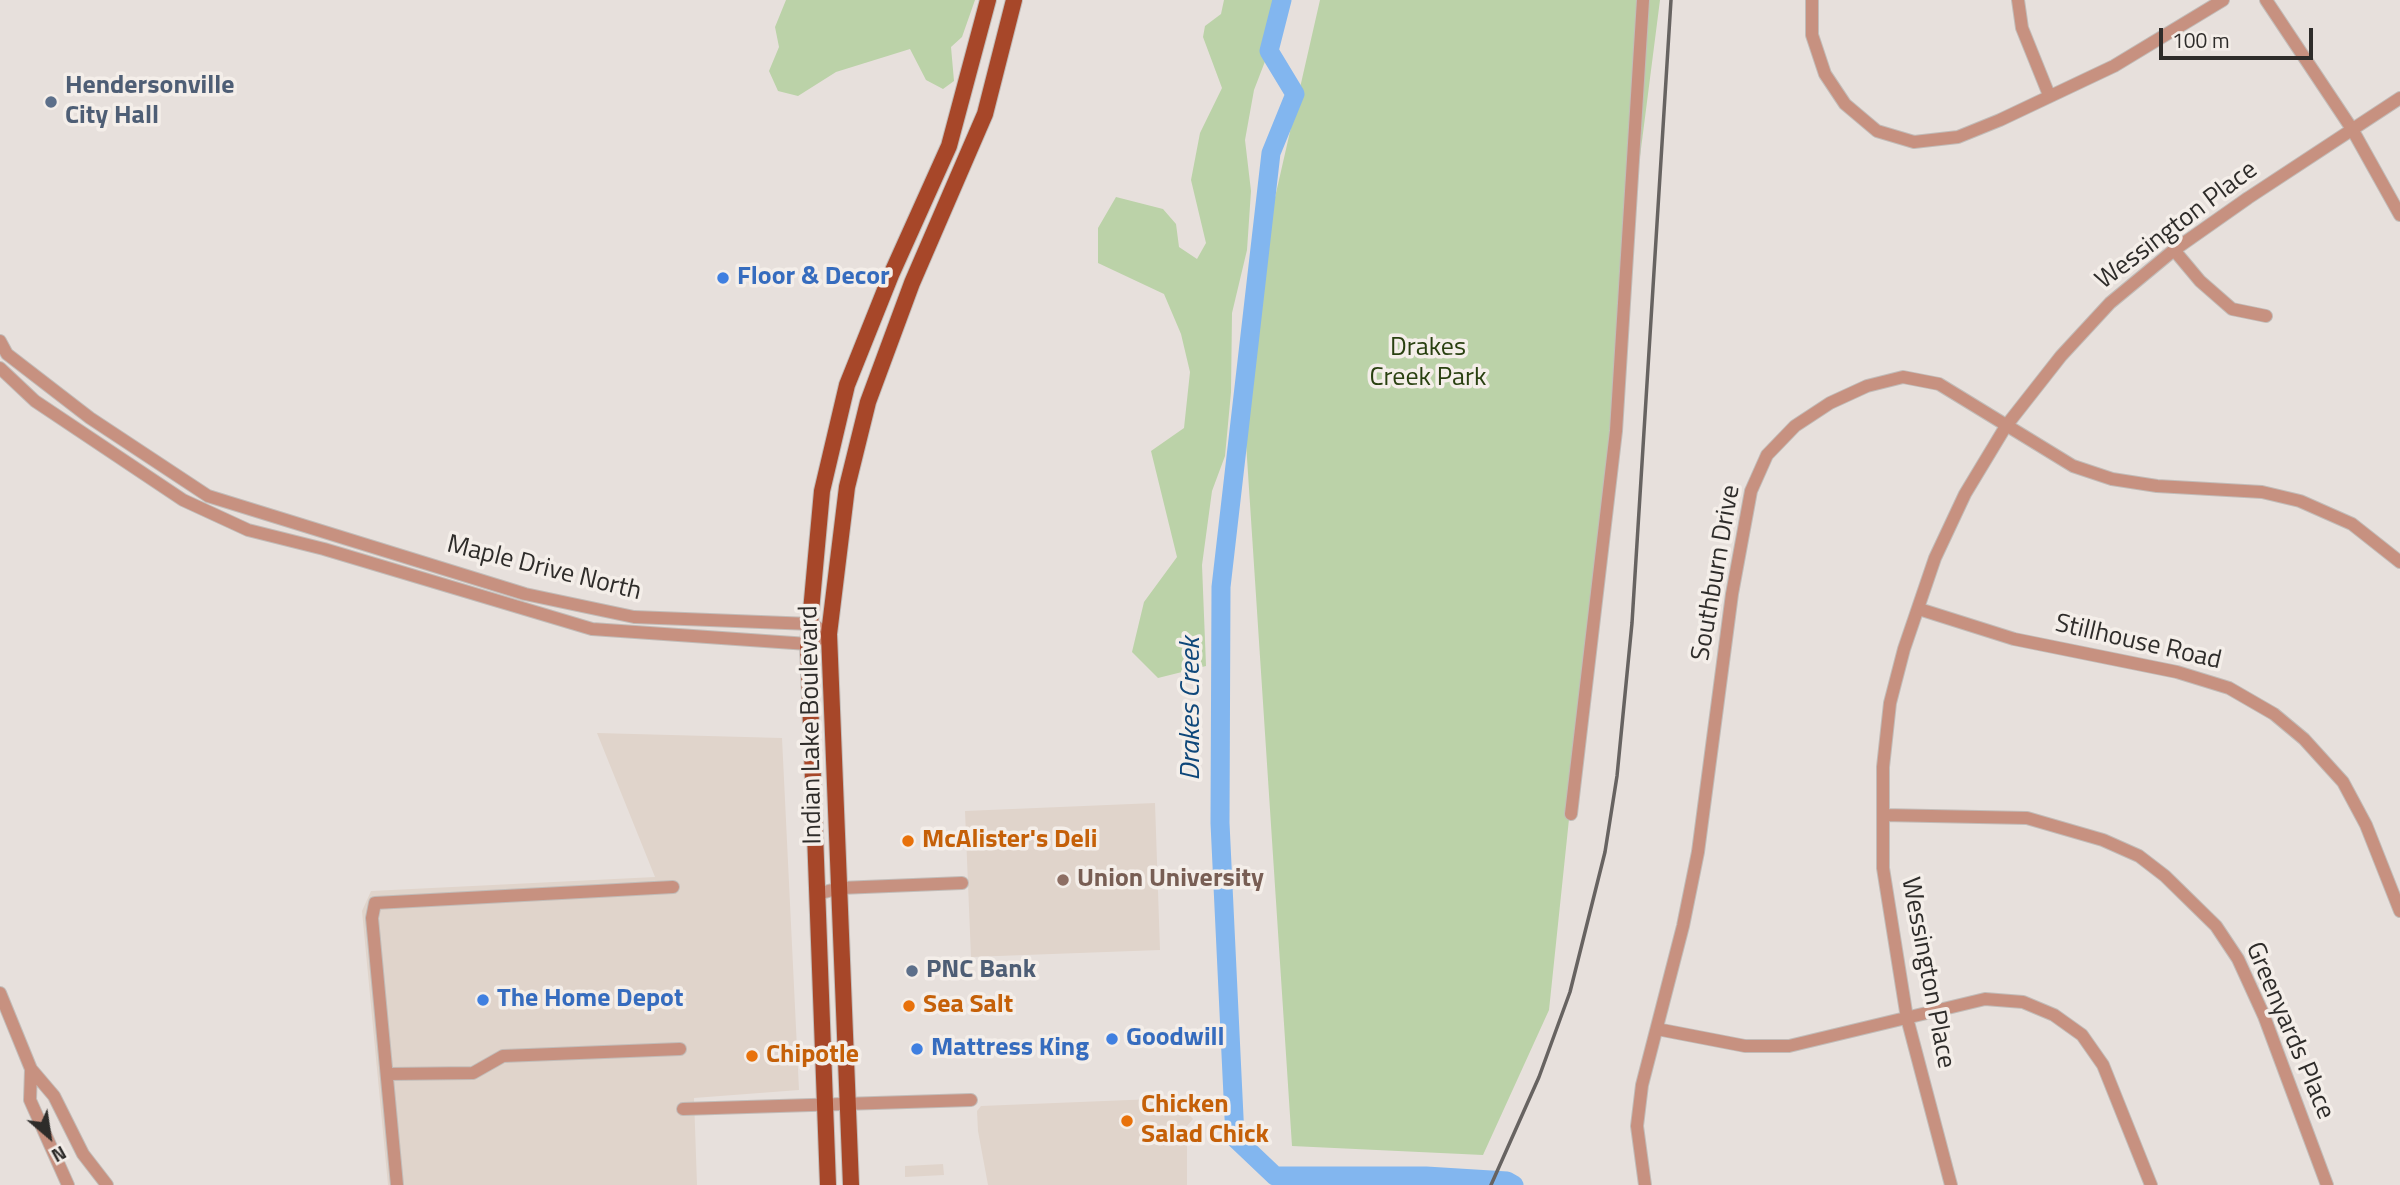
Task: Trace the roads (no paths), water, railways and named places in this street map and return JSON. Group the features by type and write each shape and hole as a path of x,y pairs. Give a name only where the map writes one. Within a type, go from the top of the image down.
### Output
{"main road":[{"name":"Indian Lake Boulevard","path":"828,1185 808,644 822,491 847,385 891,275 949,146 988,0"},
{"name":"Indian Lake Boulevard","path":"852,1185 829,634 847,487 868,402 912,283 985,114 1014,0"}],"street":[{"path":"1571,814 1616,431 1643,0"},
{"path":"1812,0 1812,35 1825,74 1844,104 1877,131 1914,142 1958,137 2000,120 2114,66 2223,0"},
{"path":"2018,0 2022,28 2049,95"},
{"path":"2266,0 2352,129 2400,215"},
{"name":"Wessington Place","path":"1951,1185 1907,1018 1884,868 1883,767 1890,703 1904,649 1935,558 1965,494 2006,426 2061,356 2110,303 2174,250 2400,98"},
{"path":"2174,250 2200,281 2232,309 2266,316"},
{"name":"Maple Drive North","path":"0,341 7,354 90,418 208,496 522,600 592,629 632,634 808,644 829,634"},
{"name":"Maple Drive North","path":"0,368 36,401 200,510 248,530 522,600 634,617 811,624 829,634"},
{"name":"Southburn Drive","path":"1645,1185 1637,1126 1642,1085 1698,852 1732,594 1751,491 1767,455 1795,426 1830,403 1867,386 1903,377 1939,384 2073,466 2112,479 2157,486 2262,492 2300,501 2352,524 2400,562"},
{"path":"78,430 90,418"},
{"path":"200,510 208,496"},
{"path":"324,549 328,534"},
{"name":"Stillhouse Road","path":"1919,608 2014,639 2177,672 2229,688 2274,714 2304,739 2343,782 2366,825 2400,911"},
{"path":"632,634 634,617"},
{"name":"Greenyards Place","path":"1883,815 2027,818 2103,840 2138,856 2165,876 2216,926 2238,959 2263,1016 2327,1185"},
{"path":"817,894 839,888 962,883"},
{"path":"397,1185 372,918 375,904 673,887"},
{"path":"0,993 31,1069 54,1097 83,1154 107,1185"},
{"path":"1657,1030 1745,1046 1789,1046 1986,999 2023,1002 2054,1014 2082,1035 2103,1065 2151,1185"},
{"path":"387,1074 473,1073 503,1056 680,1049"},
{"path":"31,1069 30,1100 68,1185"},
{"path":"683,1109 971,1100"}],"waterway":[{"name":"Drakes Creek","path":"1282,0 1269,51 1295,94 1271,153 1221,587 1220,823 1235,1138 1275,1176 1426,1176 1507,1181 1514,1185"}],"railway":[{"path":"1491,1185 1539,1077 1570,992 1605,852 1617,776 1632,623 1671,0"}],"place":[{"name":"Hendersonville City Hall","path":"51,102"},
{"name":"Floor & Decor","path":"723,278"},
{"name":"McAlister's Deli","path":"908,841"},
{"name":"Union University","path":"1063,880"},
{"name":"PNC Bank","path":"912,971"},
{"name":"The Home Depot","path":"483,1000"},
{"name":"Sea Salt","path":"909,1006"},
{"name":"Goodwill","path":"1112,1039"},
{"name":"Mattress King","path":"917,1049"},
{"name":"Chipotle","path":"752,1056"},
{"name":"Chicken Salad Chick","path":"1127,1121"}],"park label":[{"name":"Drakes Creek Park","path":"1428,364"}]}
